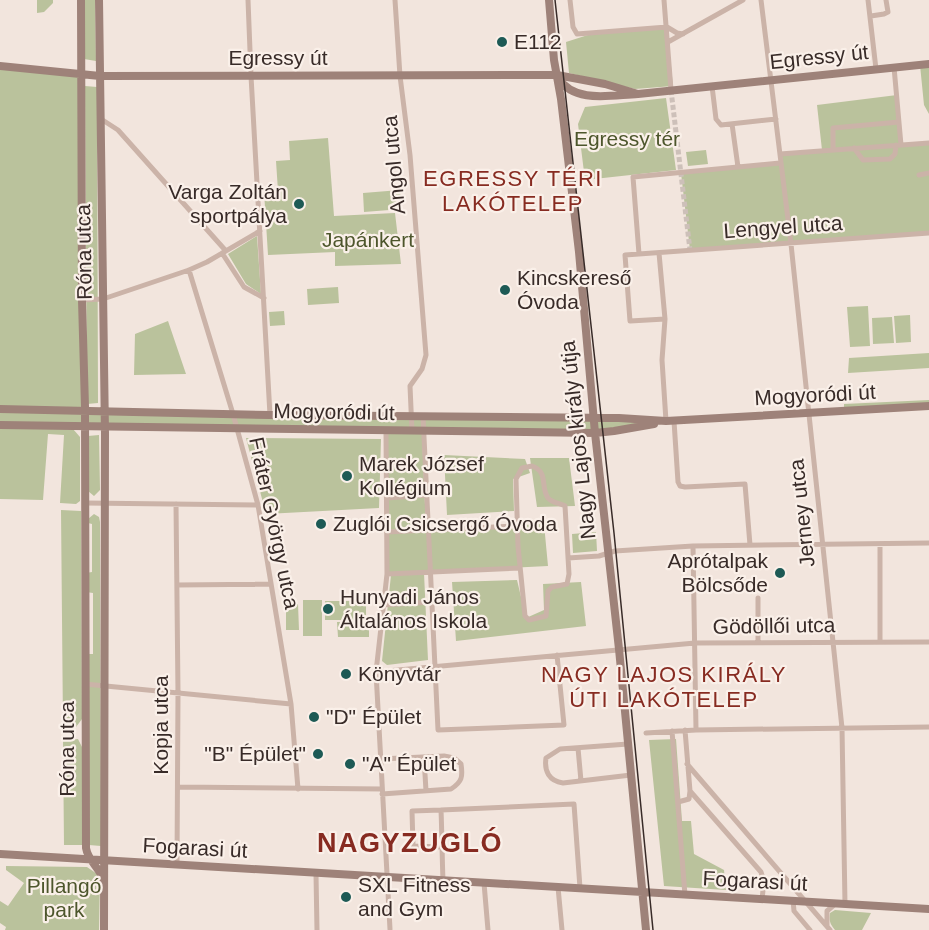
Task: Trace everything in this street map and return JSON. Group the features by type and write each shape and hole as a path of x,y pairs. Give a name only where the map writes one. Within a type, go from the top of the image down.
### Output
{"street":[{"name":"Róna utca","path":"81,0 86,848 90,860 100,870 104,882"},
{"name":"Róna utca","path":"99,0 105,504 104,930"},
{"path":"248,0 270,415"},
{"name":"Angol utca","path":"395,0 400,76 411,155 426,355 422,369 410,386 412,431"},
{"name":"Nagy Lajos király útja","path":"549,0 556,75 561,99 577,234 593,418 619,649 646,930"},
{"path":"570,0 573,30 580,35 667,27 683,34"},
{"path":"664,0 671,90"},
{"path":"668,42 743,0"},
{"name":"Jerney utca","path":"761,0 791,244 842,728 842,904"},
{"path":"868,0 876,69"},
{"path":"871,16 888,12 886,0"},
{"name":"Egressy út","path":"556,75 569,91 587,96 606,96 929,64"},
{"name":"Egressy út","path":"0,66 100,76 556,75 605,84 638,94"},
{"path":"854,148 863,160 890,159 895,154 899,145 899,122 894,67"},
{"path":"605,84 611,89 606,96"},
{"path":"712,86 716,119 721,125 776,119"},
{"path":"101,119 118,130 224,252 244,287 264,298"},
{"path":"833,150 833,128 899,122"},
{"path":"732,124 738,167"},
{"path":"780,154 929,143"},
{"path":"665,319 630,321 625,255 639,254 633,177 780,163"},
{"path":"920,175 929,173"},
{"path":"82,300 103,298 189,270 260,231"},
{"name":"Lengyel utca","path":"639,254 929,233"},
{"path":"658,253 665,319 662,360 678,482 680,486 685,487 745,484 750,545"},
{"name":"Fráter György utca","path":"189,270 234,414 258,505 291,704 298,789"},
{"name":"Mogyoródi út","path":"0,410 670,421 929,406"},
{"path":"423,416 438,730 564,725 557,655"},
{"name":"Mogyoródi út","path":"0,425 595,433 670,421"},
{"path":"386,431 387,574 376,672 390,927"},
{"name":"Nagy Lajos király útja","path":"518,526 517,476 522,468 532,466 544,476 546,496 551,501 566,506 569,574 567,584 552,587 548,591 546,616 529,620 525,616 520,568"},
{"path":"387,498 427,495"},
{"path":"85,503 258,505"},
{"name":"Kopja utca","path":"176,504 177,864"},
{"path":"387,531 518,526 520,568 387,574"},
{"path":"879,543 880,642"},
{"path":"608,554 615,551 693,546 929,543"},
{"path":"693,546 696,730"},
{"name":"Nagy Lajos király útja","path":"568,558 608,554"},
{"path":"177,585 271,584"},
{"path":"758,598 758,643"},
{"path":"383,605 431,602"},
{"name":"Gödöllői utca","path":"376,672 695,644 929,642"},
{"path":"85,684 291,704"},
{"path":"646,733 685,730 929,727"},
{"path":"678,802 689,799 690,791 685,730"},
{"path":"672,731 686,896"},
{"path":"628,744 556,750 546,758 544,766 547,774 557,782 631,775"},
{"path":"578,748 581,781"},
{"path":"178,787 298,789 321,786 382,791 426,791 451,789 459,784 463,777 461,764 454,758 444,756 380,759"},
{"path":"424,757 426,791"},
{"path":"687,764 829,928"},
{"path":"690,791 761,872 764,882 762,899"},
{"path":"442,847 413,846 412,811 574,804 580,888"},
{"path":"441,810 442,880"},
{"name":"Fogarasi út","path":"0,854 929,909"},
{"path":"316,873 317,930"},
{"path":"484,883 488,930"},
{"path":"558,887 562,930"},
{"path":"794,900 794,911 810,930"},
{"path":"829,928 827,911 830,906 842,904"}],"green space":[{"path":"37,0 53,0 53,3 44,12 37,13"},
{"path":"84,0 95,0 96,61 84,59"},
{"path":"667,27 673,86 635,89 569,73 566,42 591,34"},
{"path":"929,64 929,114 924,105 920,65"},
{"path":"0,66 81,74 85,410 666,421 614,431 0,425"},
{"path":"85,86 97,87 98,403 87,404"},
{"path":"897,95 901,144 929,143 929,233 690,250 681,173 781,163 780,154 822,150 817,105"},
{"name":"Egressy tér","path":"666,98 676,170 585,180 578,124 585,107"},
{"name":"Varga Zoltán sportpálya","path":"328,138 334,216 395,213 401,264 335,266 335,252 268,255 264,191 278,191 276,161 290,160 289,141"},
{"path":"706,150 708,164 688,166 686,152"},
{"path":"400,190 402,209 364,212 363,193"},
{"path":"257,236 261,294 246,284 228,254"},
{"path":"338,287 339,303 308,305 307,289"},
{"path":"868,306 870,346 850,347 847,307"},
{"path":"284,311 285,325 270,326 269,312"},
{"path":"910,315 911,342 896,343 894,316"},
{"path":"892,317 894,343 873,344 872,318"},
{"path":"168,321 186,374 134,375 135,334"},
{"path":"929,353 929,368 848,373 849,358"},
{"path":"929,400 929,405 844,409 844,404"},
{"path":"0,428 73,429 80,437 80,501 76,504 60,503 64,435 48,434 43,500 0,499"},
{"path":"388,433 422,433 426,528 388,530"},
{"path":"99,435 100,490 94,496 88,491 88,436"},
{"path":"246,438 381,439 379,508 266,514"},
{"path":"444,455 525,459 530,473 513,479 514,511 447,515"},
{"path":"530,458 569,458 575,506 537,507"},
{"path":"61,510 81,511 82,719 76,727 63,727"},
{"path":"94,514 99,517 100,522 101,846 89,845 86,654 93,654 93,593 86,592 86,573 92,572 92,524 88,523 88,519"},
{"path":"544,524 548,566 387,574 387,532"},
{"path":"596,532 597,551 573,553 572,534"},
{"path":"424,573 428,660 387,665 382,661 391,575"},
{"path":"517,580 526,618 544,610 543,584 581,582 586,626 456,641 452,582"},
{"path":"303,600 322,600 322,636 303,636"},
{"path":"325,601 366,601 366,620 325,620"},
{"path":"298,604 299,630 286,630 286,605"},
{"path":"337,622 369,622 369,637 338,637"},
{"path":"78,739 83,749 84,845 64,845 63,740"},
{"path":"676,739 682,821 691,821 694,854 724,870 726,890 664,886 649,740"},
{"name":"Pillangó park","path":"6,866 87,867 100,876 99,930 5,930 6,927 0,923 0,901 8,906 24,883 6,870"},
{"path":"835,910 871,913 862,930 835,930 831,924 830,913"}],"tunnel":[{"path":"671,90 690,250"}],"tram line":[{"path":"555,0 614,533 653,930"}],"place":[{"name":"E112","path":"502,42"},
{"name":"Varga Zoltán sportpálya","path":"299,204"},
{"name":"Kincskereső Óvoda","path":"505,290"},
{"name":"Marek József Kollégium","path":"347,476"},
{"name":"Zuglói Csicsergő Óvoda","path":"321,524"},
{"name":"Aprótalpak Bölcsőde","path":"780,573"},
{"name":"Hunyadi János Általános Iskola","path":"328,609"},
{"name":"Könyvtár","path":"346,674"},
{"name":"\"D\" Épület","path":"314,717"},
{"name":"\"B\" Épület\"","path":"318,754"},
{"name":"\"A\" Épület","path":"350,764"},
{"name":"SXL Fitness and Gym","path":"346,897"}],"district":[{"name":"EGRESSY TÉRI LAKÓTELEP","path":"513,190"},
{"name":"NAGY LAJOS KIRÁLY ÚTI LAKÓTELEP","path":"664,686"},
{"name":"NAGYZUGLÓ","path":"410,843"}],"park label":[{"name":"Japánkert","path":"368,240"}]}
